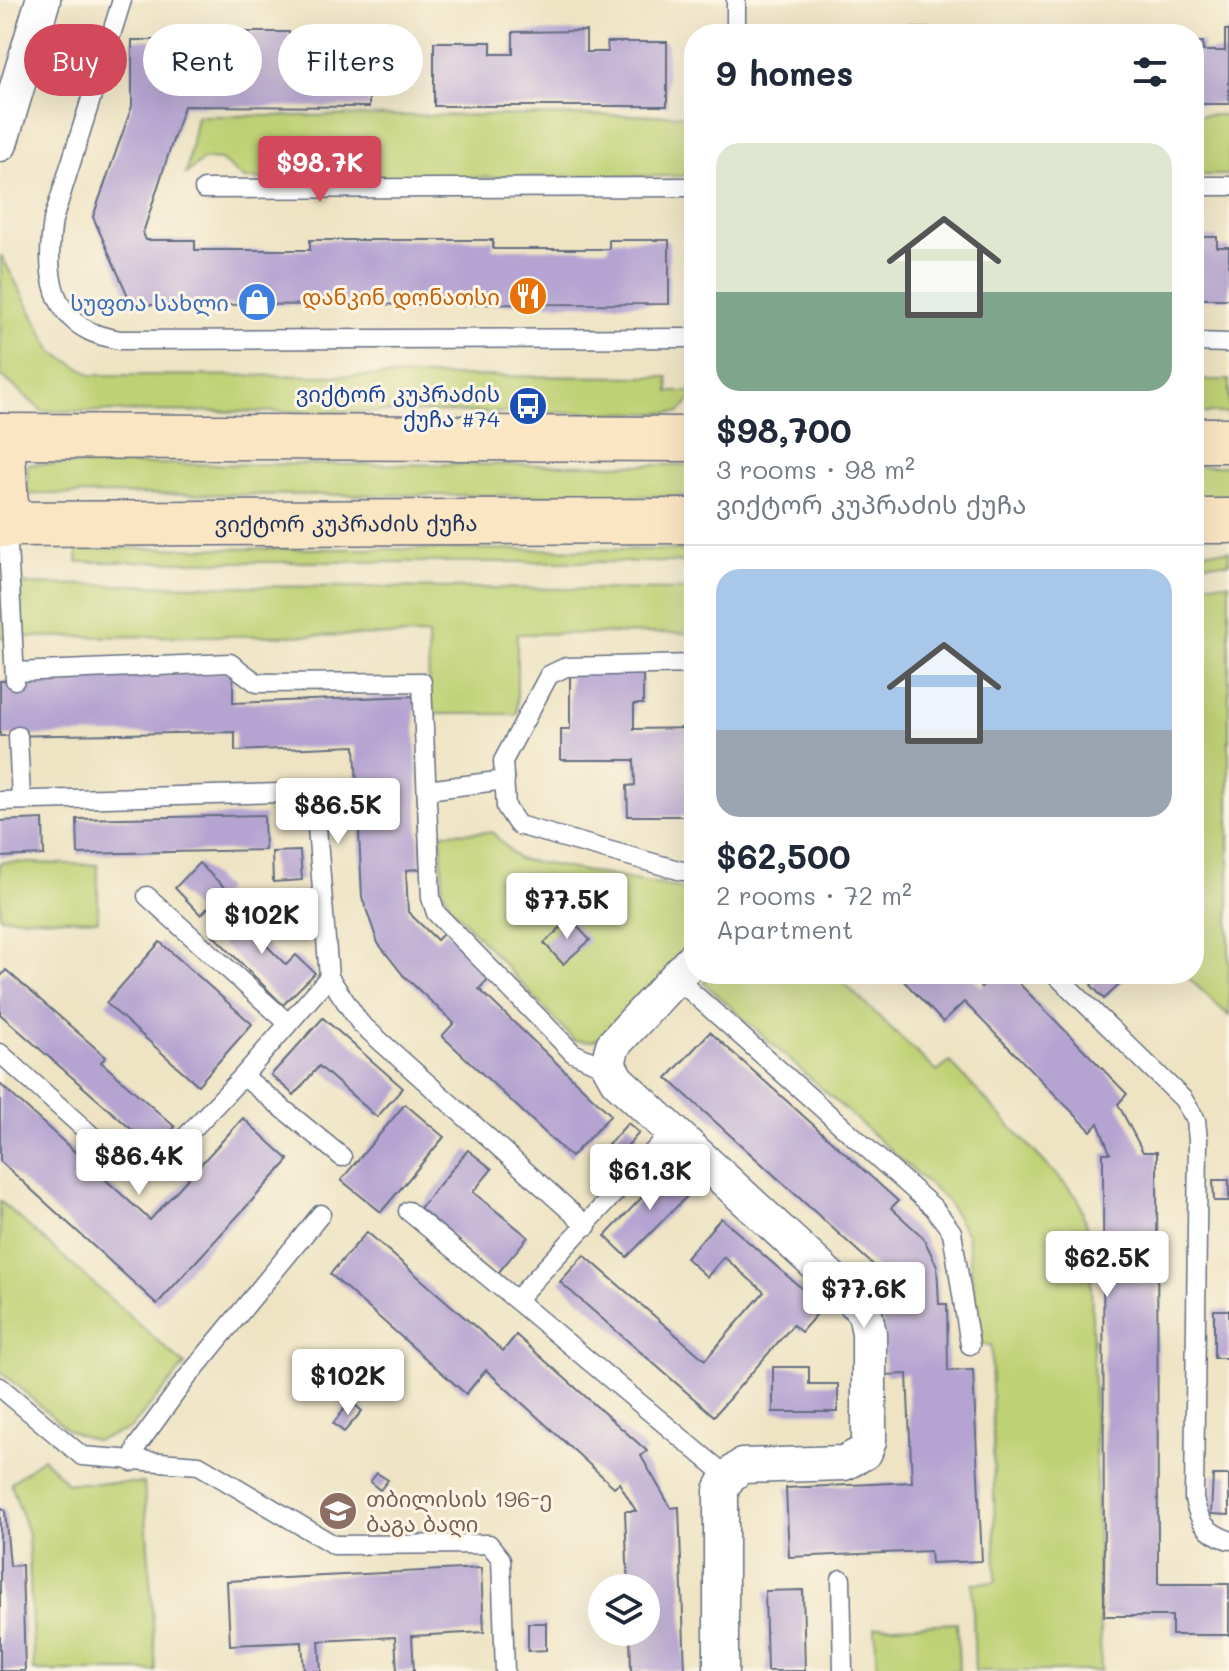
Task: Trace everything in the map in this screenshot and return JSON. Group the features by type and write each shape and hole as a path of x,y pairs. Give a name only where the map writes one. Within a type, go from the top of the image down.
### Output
{"main road":[{"path":"4,524 1,434 684,439"},
{"path":"1204,440 1229,440"},
{"name":"ვიქტორ კუპრაძის ქუჩა","path":"4,524 684,521"},
{"path":"1204,521 1229,521"}],"street":[{"path":"3,123 43,0"},
{"path":"684,969 613,1045 608,1064 617,1080 847,1293 865,1313 869,1333 869,1441 865,1452 844,1463 742,1466 728,1477 721,1490 721,1671"}],"lane":[{"path":"122,0 53,220 48,254 51,280 67,313 88,331 120,340 684,338"},
{"path":"736,0 736,24"},
{"path":"1204,186 1229,186"},
{"path":"204,189 684,187"},
{"path":"1204,342 1229,343"},
{"path":"4,524 15,676 230,663 257,683 422,682 431,898 436,913 573,1053 593,1062 608,1064"},
{"path":"684,664 566,667 549,675 503,761 506,807 518,825 684,871"},
{"path":"18,736 21,799"},
{"path":"427,790 505,780"},
{"path":"0,801 281,793 311,802 317,827 329,977 360,1023 587,1226"},
{"path":"147,896 288,1023"},
{"path":"0,1053 121,1162 139,1170 156,1168 243,1076 329,977"},
{"path":"702,984 934,1208 952,1232 970,1345"},
{"path":"1065,984 1183,1099 1196,1120 1194,1499 1198,1519 1206,1529 1229,1540"},
{"path":"243,1076 342,1157"},
{"path":"516,1300 672,1131"},
{"path":"408,1211 728,1477"},
{"path":"132,1462 137,1446 186,1379 321,1214"},
{"path":"0,1387 82,1456 199,1465 334,1545 489,1544 501,1559 505,1671"},
{"path":"841,1579 843,1671"}],"green space":[{"path":"684,115 684,176 244,179 221,160 204,159 186,174 197,116"},
{"path":"1204,115 1229,115 1229,175 1204,175"},
{"path":"1,255 53,352 92,375 668,377 669,392 684,392 684,407 680,412 655,413 42,411 0,374"},
{"path":"1204,380 1229,380 1229,413 1204,413"},
{"path":"28,464 684,465 684,496 27,494"},
{"path":"1204,466 1229,466 1229,497 1204,497"},
{"path":"77,548 684,550 684,562 77,562"},
{"path":"1204,551 1229,551 1229,563 1204,563"},
{"path":"1204,583 1229,583 1229,1016 1195,984 1204,984"},
{"path":"0,584 684,590 684,633 517,634 517,714 429,714 428,635 0,637"},
{"path":"492,832 518,859 684,889 684,955 606,1036 592,1041 574,1040 451,907 443,889 441,833"},
{"path":"0,862 98,865 98,920 0,917"},
{"path":"705,984 845,984 937,1072 950,1062 1078,1198 1090,1237 1101,1671 975,1671 972,1583 996,1582 991,1345 981,1345 967,1234 946,1200"},
{"path":"0,1201 185,1365 130,1429 96,1441 69,1431 0,1371"},
{"path":"43,1458 67,1483 144,1483 156,1671 34,1671 28,1534 11,1483"},
{"path":"957,1623 959,1671 877,1671 875,1627"}],"building":[{"path":"1225,30 1229,30 1229,104 1204,104 1204,51 1225,51"},
{"path":"586,31 586,52 608,52 607,42 667,42 667,106 434,106 434,42 491,42 491,54 513,54 513,32"},
{"path":"262,32 278,32 278,96 369,96 369,107 184,106 143,233 146,240 195,240 195,250 310,250 310,240 493,240 493,249 609,249 609,240 669,240 669,304 132,305 93,217 132,106 132,40 143,40 143,96 262,96"},
{"path":"1204,237 1217,237 1217,247 1229,247 1229,299 1204,299"},
{"path":"233,672 233,703 414,696 420,869 406,870 408,912 437,940 446,931 493,974 479,989 611,1115 571,1157 442,1036 454,1023 403,975 378,943 362,897 355,746 235,751 235,732 0,736 0,681"},
{"path":"570,672 643,672 643,704 634,704 634,729 684,728 684,816 628,816 627,786 635,785 634,760 561,760 561,729 570,729"},
{"path":"264,815 265,850 78,854 77,819"},
{"path":"43,819 44,855 0,857 0,821"},
{"path":"300,851 302,880 273,882 272,852"},
{"path":"199,863 226,889 201,915 175,888"},
{"path":"306,897 307,935 275,936 274,898"},
{"path":"243,904 269,929 260,939 286,965 296,955 315,973 283,1005 213,935"},
{"path":"570,919 590,940 563,964 544,943"},
{"path":"160,942 252,1024 198,1085 106,1003"},
{"path":"6,970 106,1057 101,1062 175,1127 155,1150 0,1014 0,977"},
{"path":"907,984 978,984 981,987 984,984 1020,984 1127,1094 1118,1104 1143,1152 1157,1152 1158,1584 1229,1584 1229,1635 1172,1635 1172,1616 1104,1616 1103,1153 1110,1153 1098,1123 1091,1131 964,1002 943,1022"},
{"path":"1092,984 1120,984 1104,999"},
{"path":"323,1018 403,1088 377,1117 319,1066 294,1095 271,1075"},
{"path":"710,1032 898,1201 891,1208 923,1237 937,1266 939,1304 947,1304 948,1371 973,1370 982,1561 931,1563 930,1551 789,1557 786,1488 912,1482 907,1374 885,1375 881,1272 667,1078"},
{"path":"0,1084 150,1220 243,1118 289,1160 157,1304 0,1161"},
{"path":"405,1104 444,1137 381,1212 341,1180"},
{"path":"628,1123 639,1133 619,1155 608,1145"},
{"path":"468,1150 492,1169 473,1192 528,1237 498,1273 420,1208"},
{"path":"671,1167 694,1189 627,1257 605,1236"},
{"path":"1213,1180 1229,1180 1229,1201 1214,1201"},
{"path":"721,1218 823,1307 801,1332 793,1325 714,1416 560,1282 584,1255 705,1360 764,1292 724,1257 707,1277 686,1258"},
{"path":"367,1232 503,1351 516,1335 647,1451 641,1456 671,1508 679,1507 685,1671 631,1671 630,1646 660,1646 660,1574 627,1574 625,1511 636,1511 619,1483 614,1487 486,1370 466,1394 330,1274"},
{"path":"1214,1310 1229,1310 1229,1358 1214,1358"},
{"path":"773,1367 809,1367 809,1384 838,1384 838,1412 773,1412"},
{"path":"351,1401 362,1411 344,1432 333,1423"},
{"path":"377,1473 388,1480 380,1490 370,1482"},
{"path":"1213,1475 1229,1475 1229,1515 1211,1514"},
{"path":"0,1506 5,1511 10,1566 22,1565 25,1671 0,1671"},
{"path":"481,1568 484,1632 412,1636 414,1671 397,1671 395,1637 319,1641 321,1671 304,1671 302,1642 230,1645 227,1581"},
{"path":"803,1590 805,1671 767,1671 765,1591"},
{"path":"528,1623 546,1623 546,1650 528,1651"}],"place":[{"name":"დანკინ დონათსი","path":"528,296"},
{"name":"სუფთა სახლი","path":"257,302"},
{"name":"ვიქტორ კუპრაძის ქუჩა #74","path":"528,406"},
{"name":"თბილისის 196-ე ბაგა ბაღი","path":"338,1511"}]}
